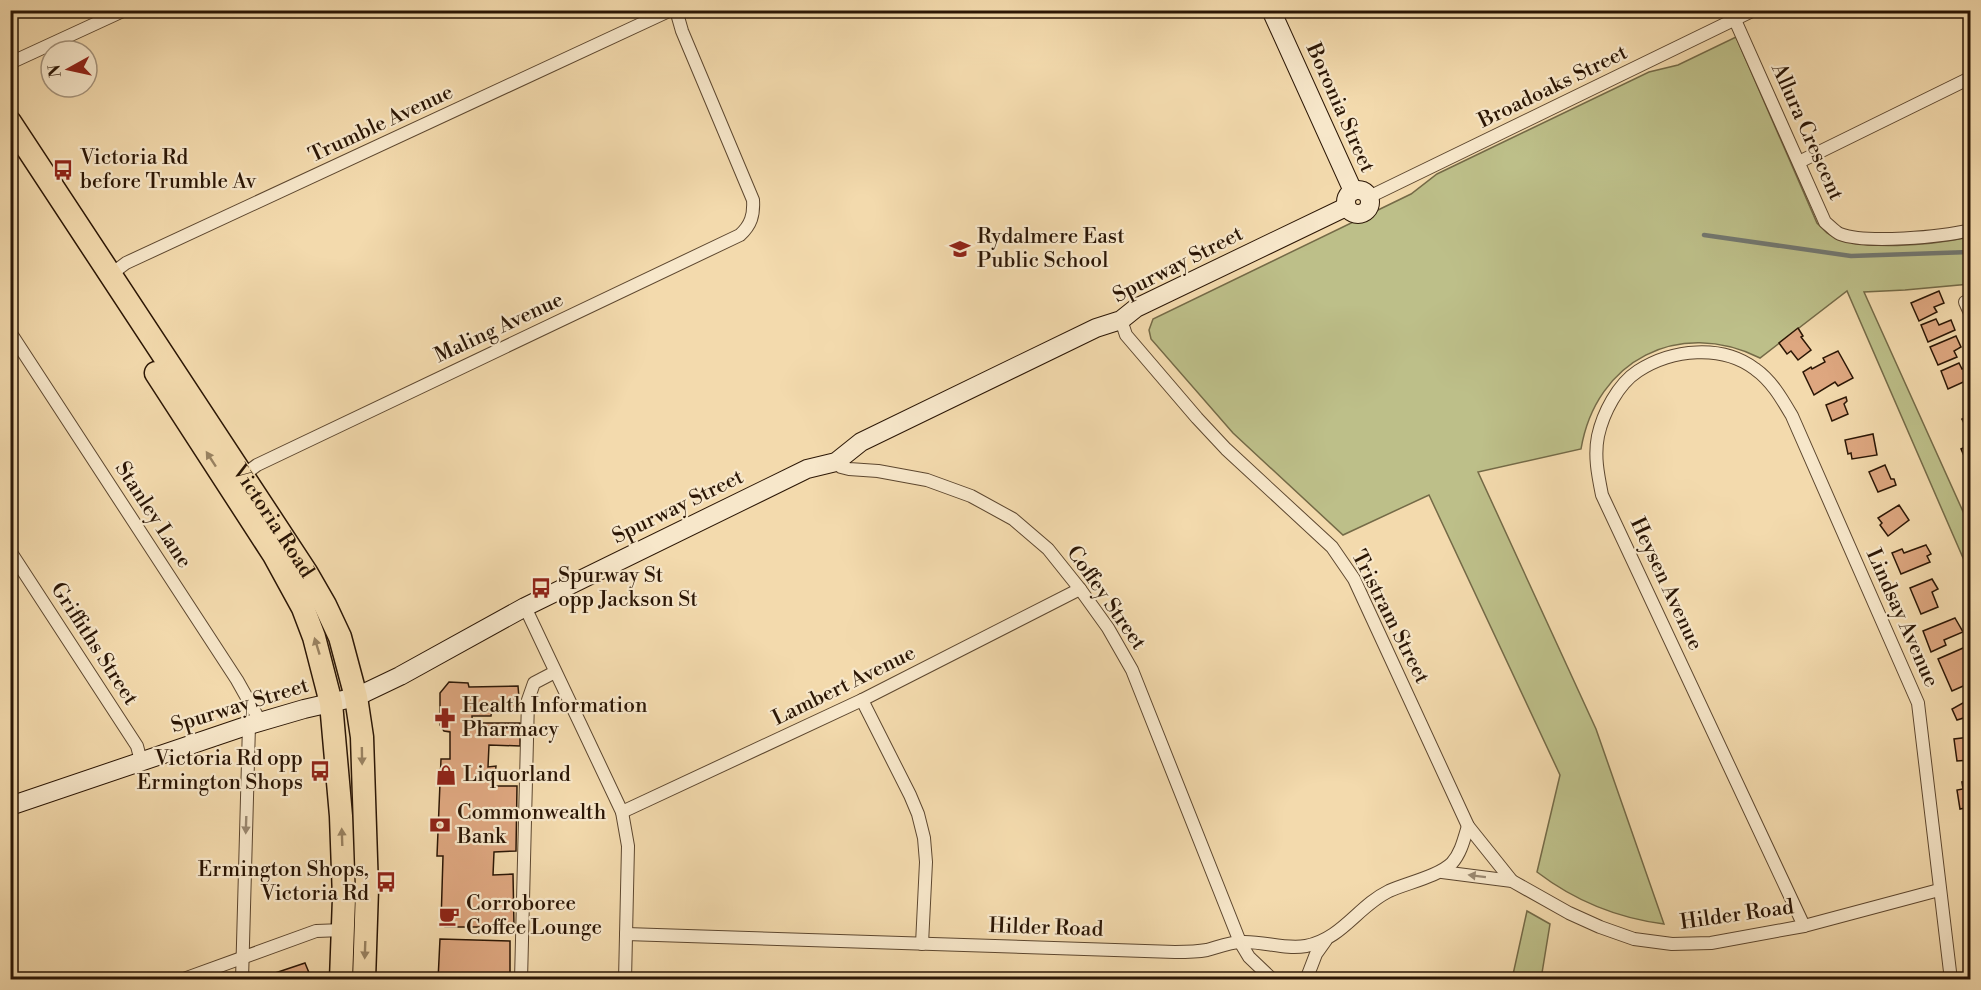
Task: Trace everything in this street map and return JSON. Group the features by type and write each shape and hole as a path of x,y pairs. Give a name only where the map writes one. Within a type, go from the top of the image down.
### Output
{"highway":[{"name":"Victoria Road","path":"10,122 306,572 340,637 356,697 362,737 367,889 364,980"},
{"name":"Victoria Road","path":"10,151 274,555 303,608 323,666 331,703 341,816 343,930 341,980"}],"street":[{"path":"10,63 125,10"},
{"name":"Trumble Avenue","path":"110,275 126,263 671,10"},
{"name":"Maling Avenue","path":"242,476 268,459 740,235 747,229 754,210 753,200 682,31 676,10"},
{"name":"Boronia Street","path":"1271,10 1356,198"},
{"name":"Broadoaks Street","path":"1356,198 1754,10"},
{"name":"Allura Crescent","path":"1735,20 1825,222 1839,233 1876,238 1938,236 1971,230"},
{"path":"1799,162 1971,78"},
{"name":"Spurway Street","path":"10,806 254,723 356,697 400,676 525,608 807,469 836,462 861,442 1096,328 1121,320 1136,308 1356,198"},
{"name":"Tristram Street","path":"1121,320 1125,335 1197,418 1226,449 1332,547 1354,579 1468,826 1512,881"},
{"name":"Stanley Lane","path":"10,332 231,670 254,723"},
{"name":"Heysen Avenue","path":"1755,369 1727,355 1694,352 1667,357 1638,371 1624,384 1608,406 1598,436 1596,463 1602,495 1804,926"},
{"name":"Lindsay Avenue","path":"1755,369 1778,391 1792,416 1918,703 1951,980"},
{"name":"Coffey Street","path":"836,462 844,468 878,471 927,480 971,496 1013,519 1048,549 1108,628 1132,670 1240,942 1249,957 1273,980"},
{"name":"Griffiths Street","path":"10,551 137,746 141,761"},
{"name":"Lambert Avenue","path":"622,813 862,700 1080,589"},
{"path":"525,608 622,813 628,846 625,980"},
{"path":"521,980 528,700 534,683 555,672"},
{"path":"862,700 910,795 924,838 926,862 922,944"},
{"path":"242,980 254,723"},
{"path":"1442,872 1453,862 1459,852 1468,826"},
{"name":"Hilder Road","path":"626,934 1183,952 1240,942 1258,942 1288,947 1304,946 1326,940 1386,892 1442,872 1512,881 1579,918 1634,939 1672,944 1712,943 1804,926 1940,890"},
{"path":"181,980 316,931 343,930"},
{"path":"1306,980 1316,954 1326,940"}],"green space":[{"path":"1736,37 1817,223 1827,233 1857,243 1897,246 1970,237 1970,284 1864,292 1970,527 1970,574 1847,291 1760,358 1730,347 1700,343 1672,346 1646,355 1623,371 1604,392 1590,418 1581,449 1478,472 1596,729 1664,924 1613,913 1597,907 1566,892 1537,872 1560,775 1429,495 1343,535 1233,433 1151,339 1149,330 1153,319 1411,194 1437,174 1649,72 1678,65"},
{"path":"1527,911 1550,924 1541,979 1512,979"}],"building":[{"path":"1939,291 1944,303 1934,307 1937,312 1919,321 1911,303"},
{"path":"1936,319 1939,325 1951,320 1955,330 1928,342 1921,325"},
{"path":"1798,328 1803,336 1801,337 1811,350 1798,360 1791,351 1787,354 1779,343"},
{"path":"1956,336 1961,347 1954,351 1957,357 1938,365 1930,347"},
{"path":"1838,351 1853,378 1838,386 1835,382 1814,395 1803,372 1825,362 1823,358"},
{"path":"1959,363 1962,369 1970,365 1970,379 1948,389 1941,371"},
{"path":"1846,397 1847,401 1844,404 1848,414 1832,421 1826,405"},
{"path":"1970,415 1970,436 1962,419"},
{"path":"1873,434 1877,455 1852,459 1851,453 1848,454 1845,440"},
{"path":"1970,445 1970,464 1968,465 1961,449"},
{"path":"1885,465 1896,485 1878,492 1869,472"},
{"path":"1899,505 1909,520 1888,536 1878,518"},
{"path":"1926,545 1931,554 1927,556 1930,562 1901,574 1892,553 1902,549 1904,553"},
{"path":"1932,579 1938,589 1932,592 1938,607 1921,614 1910,588"},
{"path":"1955,618 1963,632 1944,640 1946,645 1931,652 1923,631"},
{"path":"1970,645 1970,672 1966,673 1970,683 1952,691 1938,659"},
{"path":"449,682 468,683 469,687 518,686 520,711 492,709 491,716 472,716 472,723 520,723 520,746 489,745 488,767 496,766 494,786 517,786 516,851 494,852 493,875 513,874 514,927 445,927 441,923 443,856 437,856 441,759 450,759 450,732 444,731 440,725 440,693"},
{"path":"1970,699 1970,722 1967,717 1957,720 1952,709"},
{"path":"1970,737 1970,760 1957,761 1954,739"},
{"path":"1970,781 1970,807 1960,809 1957,790 1963,789 1962,782"},
{"path":"1970,812 1970,847 1968,847 1964,813"},
{"path":"440,939 510,941 510,978 438,980"},
{"path":"305,963 312,980 254,980"}],"waterway":[{"path":"1704,235 1851,256 1970,252"}],"place":[{"name":"Victoria Rd before Trumble Av","path":"63,170"},
{"name":"Rydalmere East Public School","path":"960,249"},
{"name":"Spurway St opp Jackson St","path":"541,588"},
{"name":"Health Information Pharmacy","path":"445,718"},
{"name":"Victoria Rd opp Ermington Shops","path":"320,771"},
{"name":"Liquorland","path":"446,775"},
{"name":"Commonwealth Bank","path":"440,825"},
{"name":"Ermington Shops, Victoria Rd","path":"386,882"},
{"name":"Corroboree Coffee Lounge","path":"449,916"}]}
